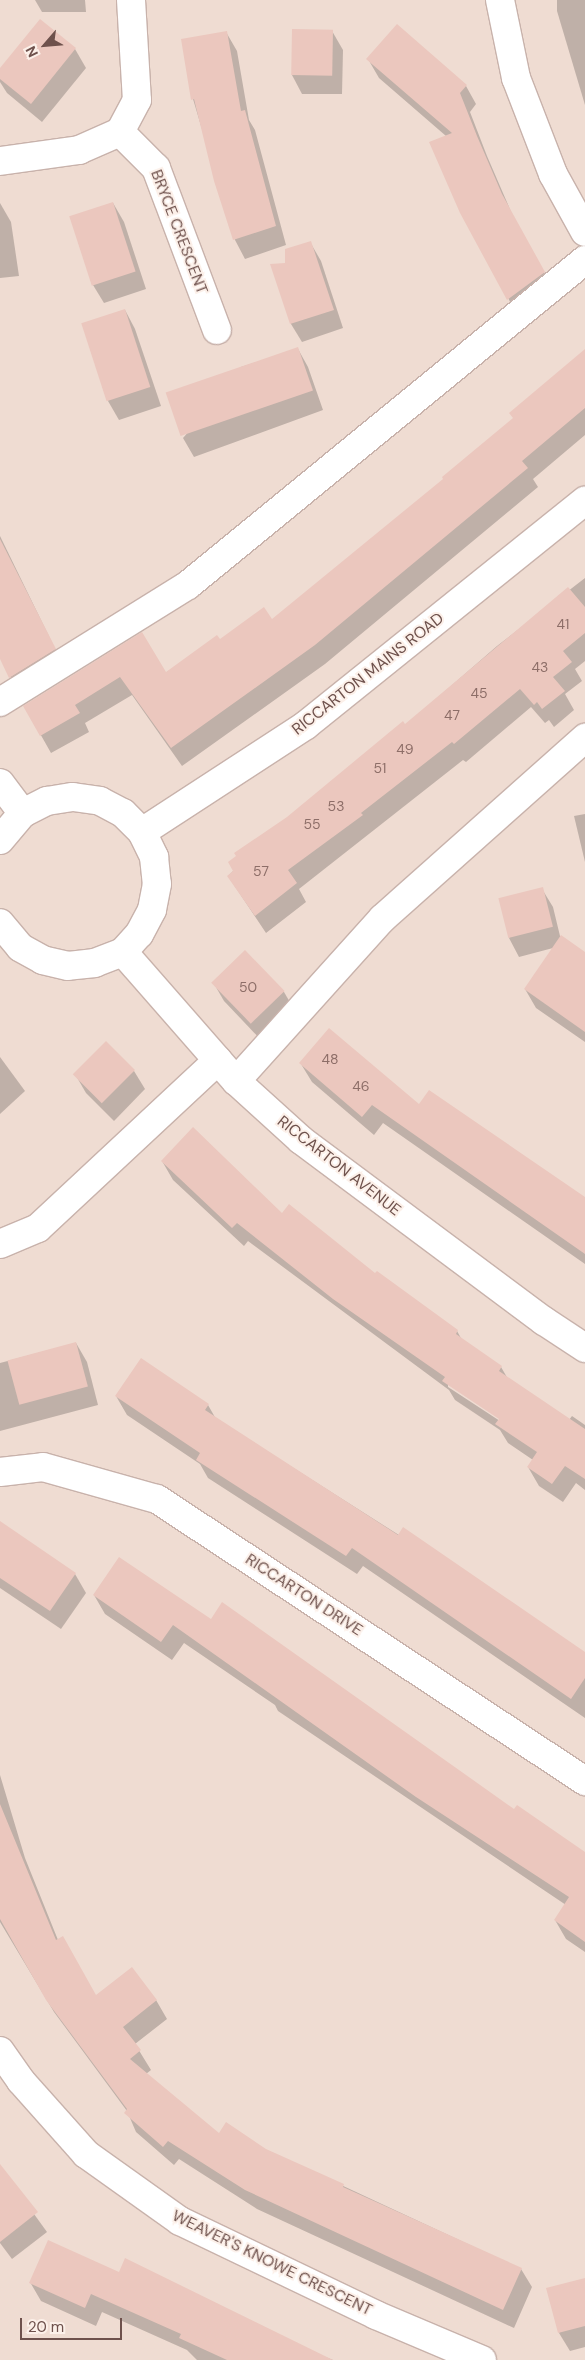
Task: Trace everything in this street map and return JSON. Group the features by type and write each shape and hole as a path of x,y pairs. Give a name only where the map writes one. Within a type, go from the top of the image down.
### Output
{"street":[{"path":"0,161 79,150 120,132 137,100 132,0"},
{"path":"500,0 516,78 553,174 585,232"},
{"name":"BRYCE CRESCENT","path":"120,132 156,168 218,330"},
{"path":"0,702 188,585 585,260"},
{"name":"RICCARTON MAINS ROAD","path":"142,832 306,725 585,501"},
{"path":"236,1080 383,918 585,738"},
{"path":"0,783 23,812"},
{"path":"0,840 23,812 47,800 73,796 100,801 123,813 142,832 154,857 157,884 152,910 139,934 123,952 95,963 68,966 43,960 20,947 1,927"},
{"name":"RICCARTON AVENUE","path":"123,952 236,1080 301,1140 544,1321 585,1348"},
{"path":"0,1244 38,1228 218,1060"},
{"name":"RICCARTON DRIVE","path":"0,1472 43,1467 157,1499 585,1781"},
{"name":"WEAVER'S KNOWE CRESCENT","path":"0,2051 21,2081 86,2154 180,2222 376,2315 482,2360"}],"shaded area":[{"path":"0,0 585,0 585,2360 0,2360"}],"building":[{"path":"40,19 76,48 31,104 0,79 0,68"},
{"path":"397,24 467,85 460,93 477,136 502,194 545,272 507,300 460,213 429,142 452,133 366,59"},
{"path":"292,29 333,30 332,76 291,75"},
{"path":"227,31 241,111 245,110 276,226 233,240 214,181 194,99 191,100 181,39"},
{"path":"113,202 136,271 92,286 69,216"},
{"path":"311,241 334,310 290,324 270,264 285,263 285,249"},
{"path":"125,309 150,387 107,401 81,323"},
{"path":"298,347 313,390 181,436 166,393"},
{"path":"585,349 585,408 522,461 528,468 315,645 171,748 120,677 75,705 80,713 40,736 23,706 142,632 166,672 217,635 220,639 264,607 272,619 443,479 442,477 513,418 509,413"},
{"path":"0,539 56,649 9,678 0,659"},
{"path":"568,587 585,607 585,633 563,651 572,662 553,677 565,691 542,709 537,702 534,705 520,689 454,744 452,742 361,813 363,815 288,870 297,883 255,916 227,876 233,871 228,862 236,856 234,853 287,817 403,721 405,724"},
{"path":"543,887 553,927 508,938 498,898"},
{"path":"561,935 585,952 585,1032 524,989"},
{"path":"245,950 285,991 251,1024 211,983"},
{"path":"329,1028 419,1104 429,1090 585,1197 585,1254 372,1105 362,1117 299,1063"},
{"path":"106,1041 135,1070 102,1103 73,1074"},
{"path":"193,1127 282,1213 289,1204 375,1273 377,1271 458,1330 456,1334 502,1366 499,1371 585,1429 585,1479 565,1466 552,1484 527,1467 537,1452 495,1424 499,1419 442,1381 445,1377 333,1299 237,1223 232,1228 161,1161"},
{"path":"76,1342 88,1386 19,1405 7,1360"},
{"path":"141,1358 209,1404 205,1410 398,1535 403,1527 585,1652 585,1678 571,1699 352,1548 346,1556 196,1460 200,1453 115,1396"},
{"path":"0,1521 76,1573 50,1611 0,1578"},
{"path":"119,1557 211,1619 222,1602 514,1809 517,1805 585,1852 585,1942 554,1920 569,1897 416,1797 173,1625 161,1642 93,1595"},
{"path":"0,1804 56,1940 63,1936 96,1995 132,1967 157,2000 123,2027 141,2050 130,2059 219,2133 226,2122 266,2149 344,2184 343,2187 522,2268 503,2310 245,2190 168,2141 163,2147 124,2113 127,2109 46,2000 0,1919"},
{"path":"0,2164 38,2212 0,2242"},
{"path":"48,2240 119,2272 125,2258 333,2360 227,2360 179,2338 181,2334 91,2294 85,2308 29,2283"},
{"path":"585,2278 585,2326 558,2333 546,2288"}]}
